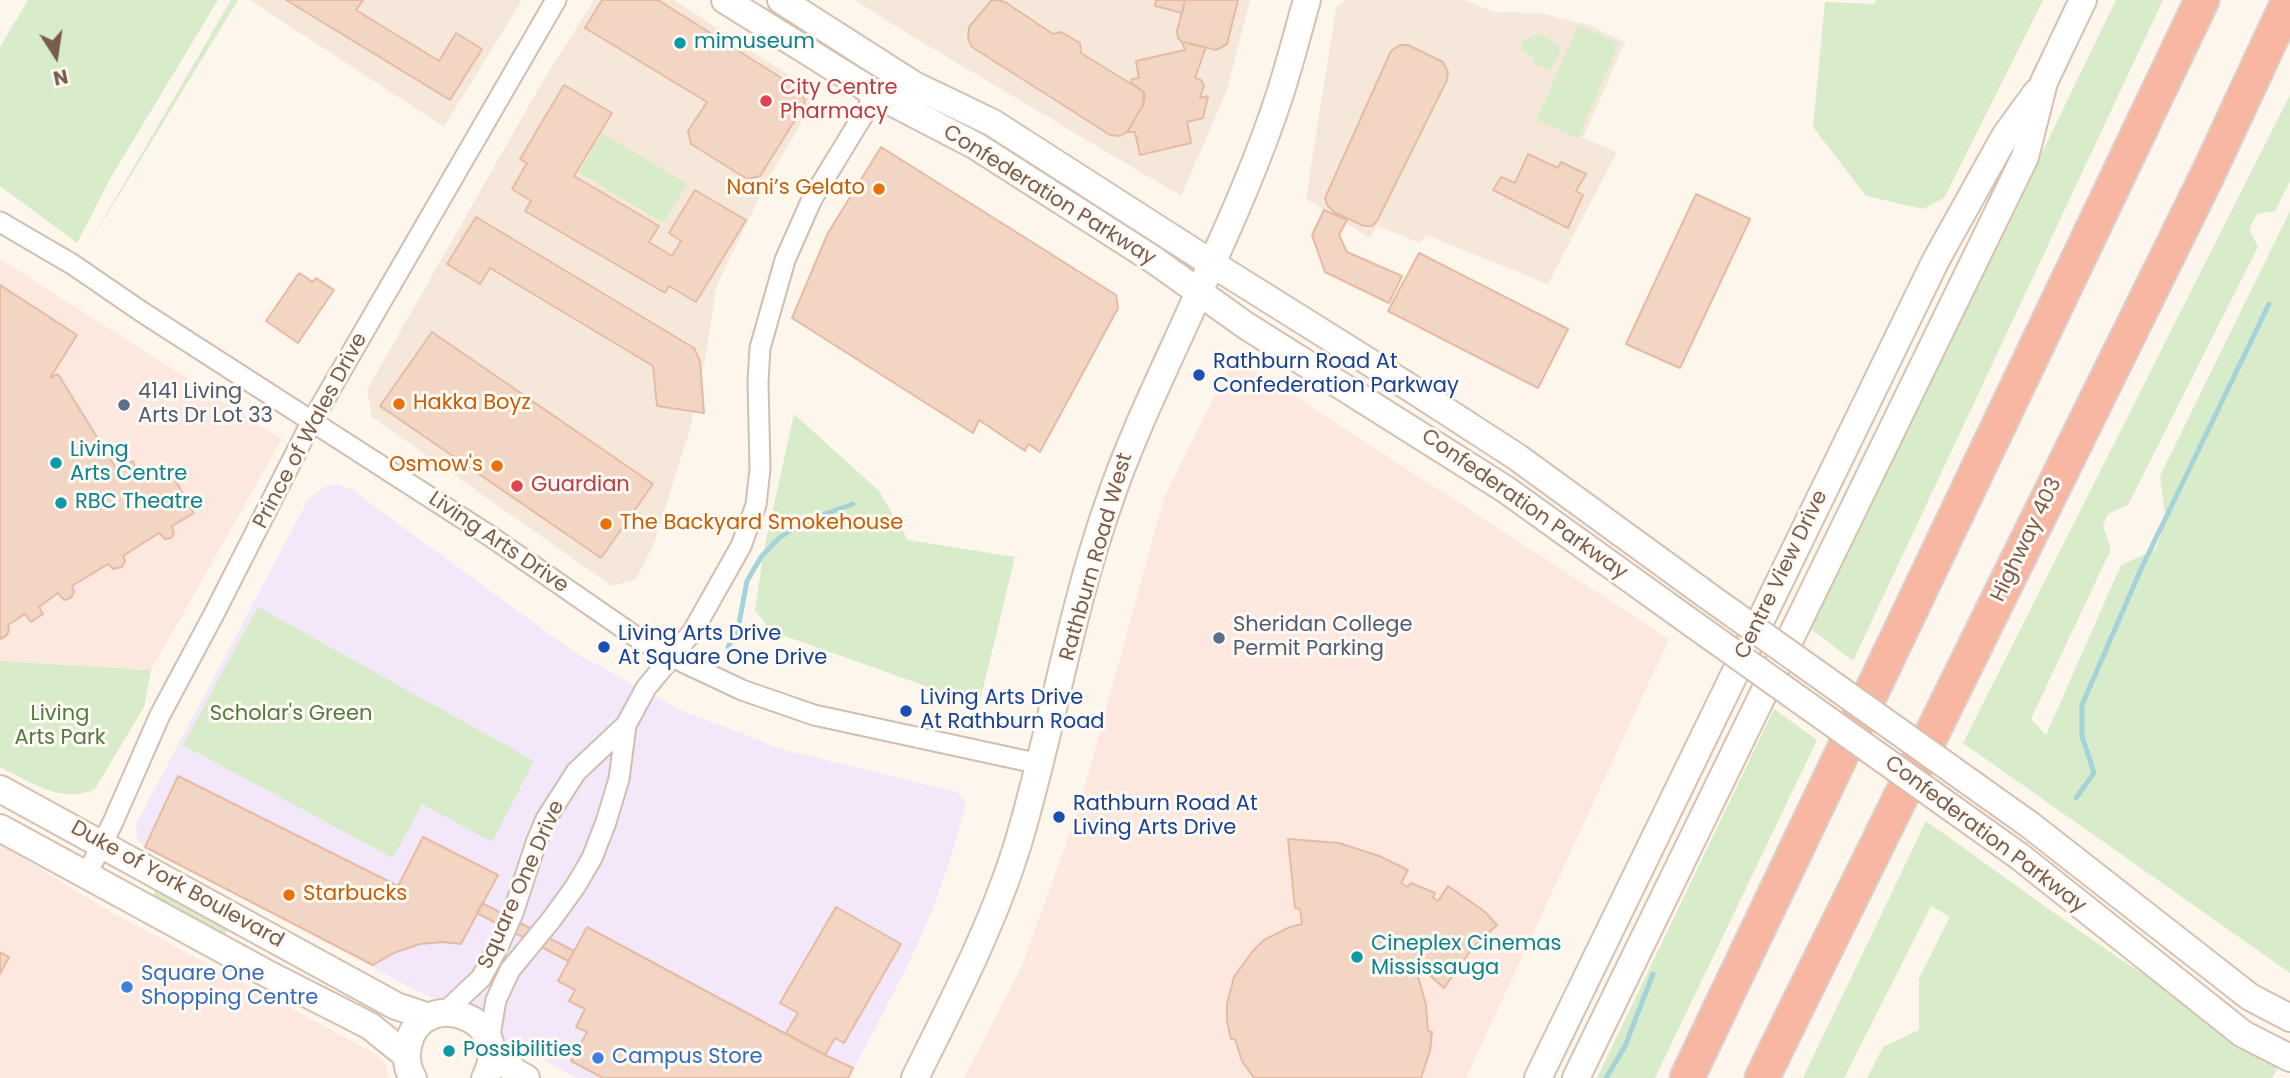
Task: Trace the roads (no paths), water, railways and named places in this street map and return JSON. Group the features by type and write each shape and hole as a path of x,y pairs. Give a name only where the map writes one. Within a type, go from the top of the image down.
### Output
{"highway":[{"path":"1687,1078 2202,0"},
{"name":"Highway 403","path":"1762,1078 2208,174 2289,0"},
{"path":"2208,174 2290,30"}],"street":[{"name":"Prince of Wales Drive","path":"87,874 160,715 312,421 556,0"},
{"name":"Confederation Parkway","path":"725,0 876,94 976,146 1154,260 1245,325 1505,489 2019,856 2243,1034 2290,1058"},
{"name":"Confederation Parkway","path":"781,0 914,85 993,123 1506,450 2030,825 2250,997 2290,1018"},
{"name":"Rathburn Road West","path":"915,1078 1003,885 1040,764 1080,601 1107,507 1134,433 1199,293 1279,96 1307,0"},
{"name":"Centre View Drive","path":"1538,1078 1936,260 2005,136 2044,82 2083,0"},
{"name":"Centre View Drive","path":"1576,1078 2025,157 2044,82"},
{"name":"Square One Drive","path":"437,1015 481,978 513,913 546,819 576,772 626,725 646,688 693,631 741,546 756,505 760,469 760,348 785,260 812,199 876,94"},
{"name":"Living Arts Drive","path":"0,222 72,264 142,313 500,543 639,639 673,657 742,690 814,715 1040,764"},
{"name":"Square One Drive","path":"489,1057 496,1000 510,970 563,905 592,858 619,779 626,725"},
{"name":"Duke of York Boulevard","path":"0,789 396,1006 437,1015 458,1013 472,1019 482,1028 489,1057"},
{"name":"Duke of York Boulevard","path":"0,828 264,972 370,1026 410,1067"},
{"path":"410,1067 409,1040 417,1027 437,1015"},
{"path":"489,1057 526,1078"}],"waterway":[{"path":"2076,798 2094,773 2082,736 2082,705 2141,569 2269,304"},
{"path":"728,647 738,629 747,581 761,557 778,539 800,523 853,504"},
{"path":"1606,1078 1625,1046 1653,974"}],"place":[{"name":"mimuseum","path":"680,43"},
{"name":"City Centre Pharmacy","path":"766,101"},
{"name":"Nani’s Gelato","path":"879,189"},
{"name":"Rathburn Road At Confederation Parkway","path":"1199,375"},
{"name":"Hakka Boyz","path":"399,404"},
{"name":"4141 Living Arts Dr Lot 33","path":"124,405"},
{"name":"Living Arts Centre","path":"56,463"},
{"name":"Osmow's","path":"497,466"},
{"name":"Guardian","path":"517,486"},
{"name":"RBC Theatre","path":"61,503"},
{"name":"The Backyard Smokehouse","path":"606,524"},
{"name":"Sheridan College Permit Parking","path":"1219,638"},
{"name":"Living Arts Drive At Square One Drive","path":"604,647"},
{"name":"Living Arts Drive At Rathburn Road","path":"906,711"},
{"name":"Rathburn Road At Living Arts Drive","path":"1059,817"},
{"name":"Starbucks","path":"289,895"},
{"name":"Cineplex Cinemas Mississauga","path":"1357,957"},
{"name":"Square One Shopping Centre","path":"127,987"},
{"name":"Possibilities","path":"449,1051"},
{"name":"Campus Store","path":"598,1058"}],"park label":[{"name":"Scholar's Green","path":"291,715"},
{"name":"Living Arts Park","path":"60,727"}]}
